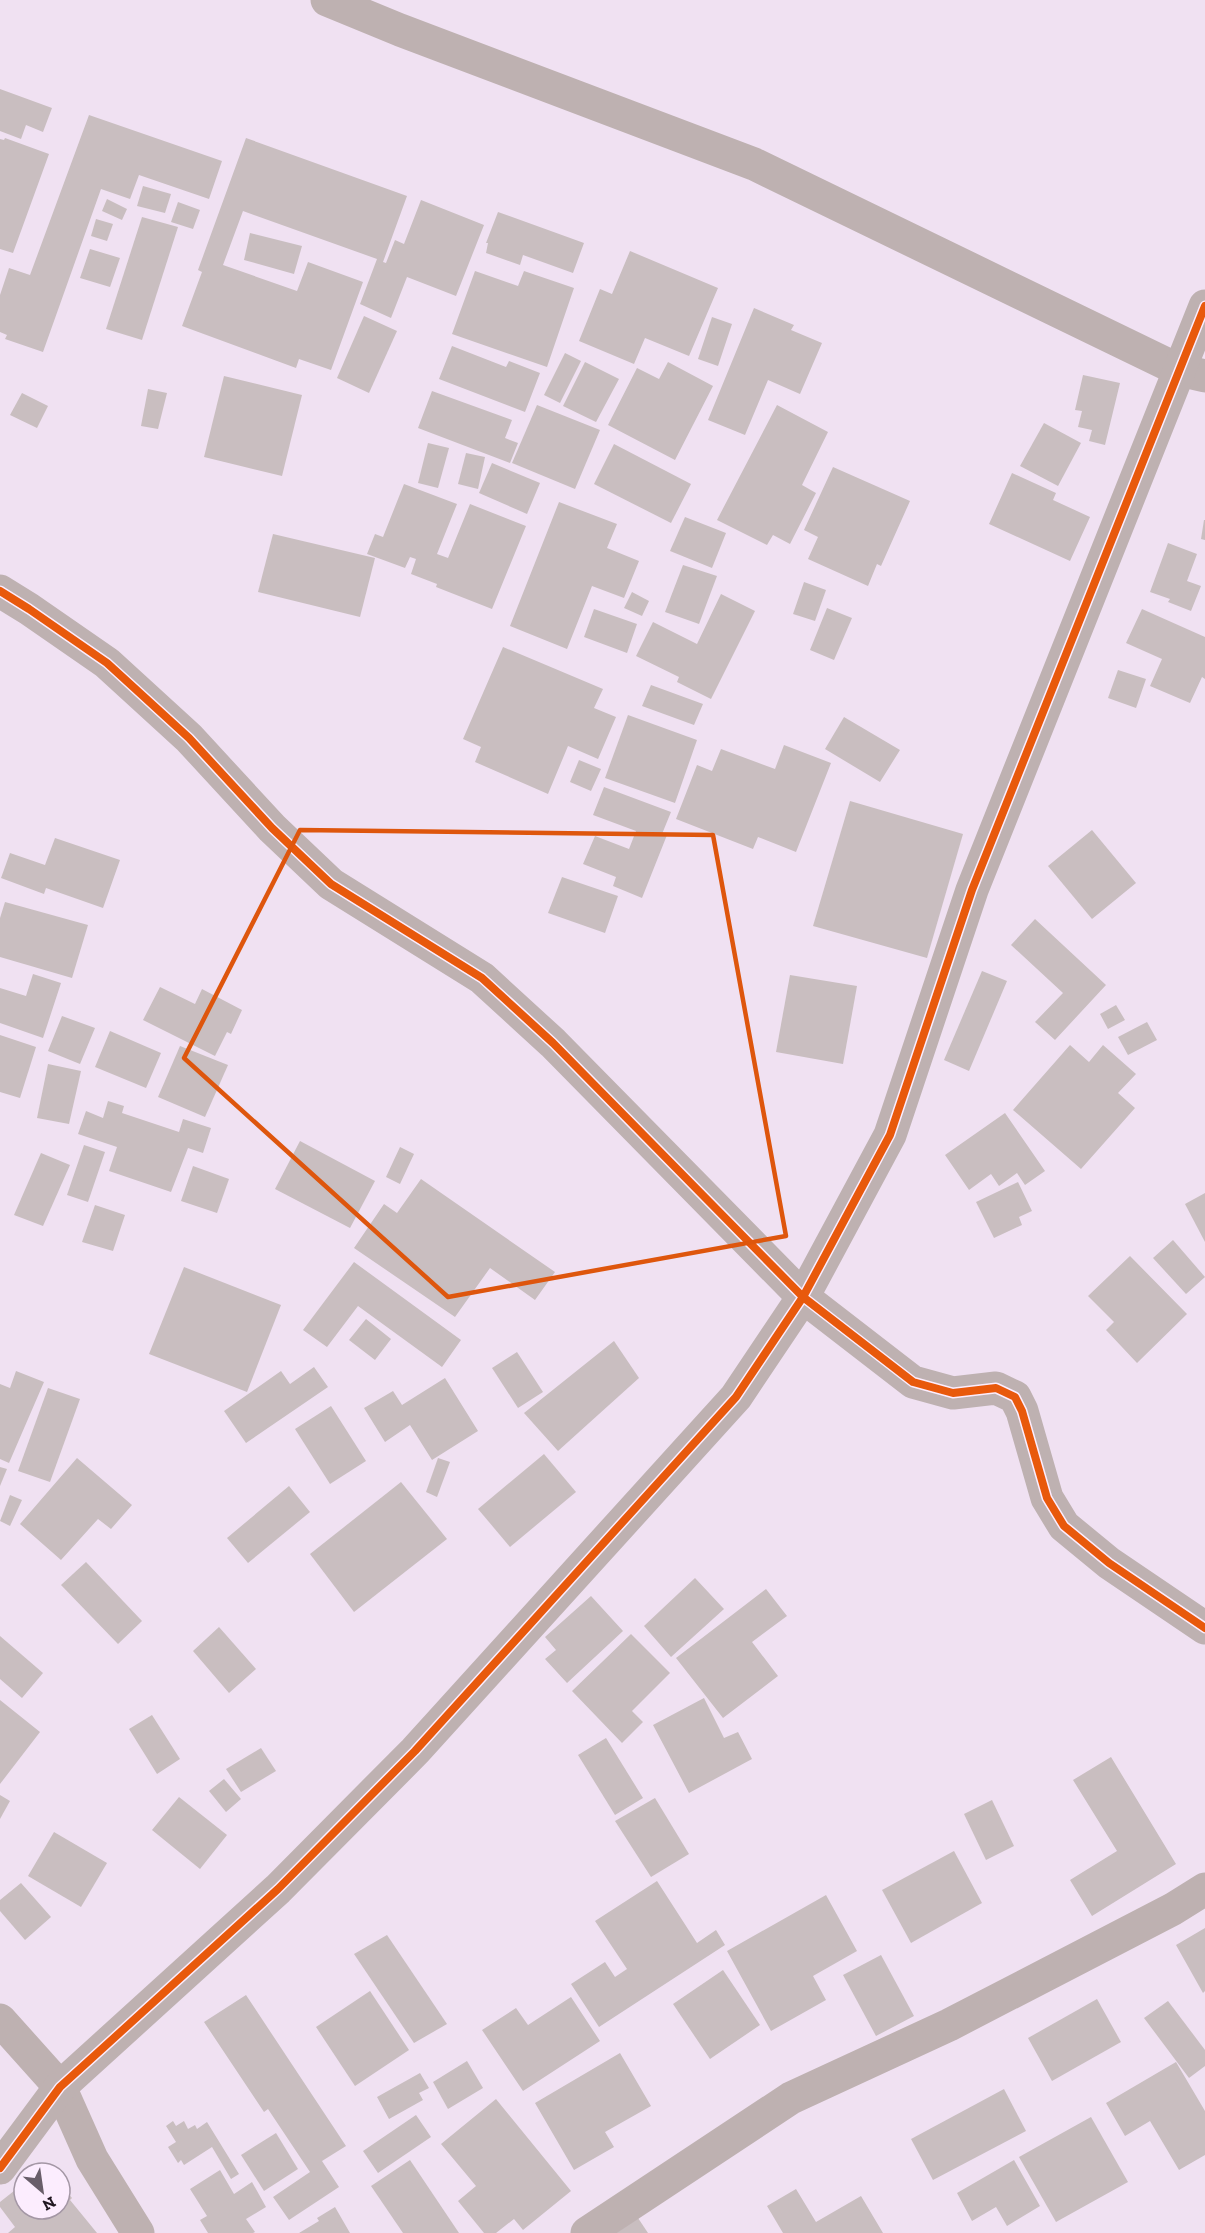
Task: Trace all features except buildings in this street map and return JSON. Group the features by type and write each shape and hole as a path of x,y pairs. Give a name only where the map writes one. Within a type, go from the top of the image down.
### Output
{"street":[{"path":"327,0 754,165 1192,373"},
{"path":"0,2168 60,2087 278,1889 415,1751 736,1397 803,1297 890,1134 972,890 1192,373 1205,306"},
{"path":"0,591 107,663 189,738 272,828 331,884 482,978 553,1043 803,1297 913,1382 954,1393 996,1388 1015,1397 1022,1411 1047,1498 1064,1526 1108,1563 1205,1628"},
{"path":"587,2233 791,2098 949,2025 1173,1909 1205,1889"},
{"path":"0,2020 60,2087 76,2118 92,2159 138,2233"}],"highlighted area":[{"path":"300,830 713,835 786,1236 448,1297 184,1058"}],"cycle path":[{"path":"0,2168 60,2087 278,1889 415,1751 736,1397 803,1297 890,1135 972,890 1205,306"},
{"path":"0,591 107,663 189,738 272,828 331,884 482,978 553,1043 803,1297 913,1382 953,1393 996,1388 1015,1397 1022,1411 1047,1498 1064,1526 1109,1563 1205,1628"}]}
